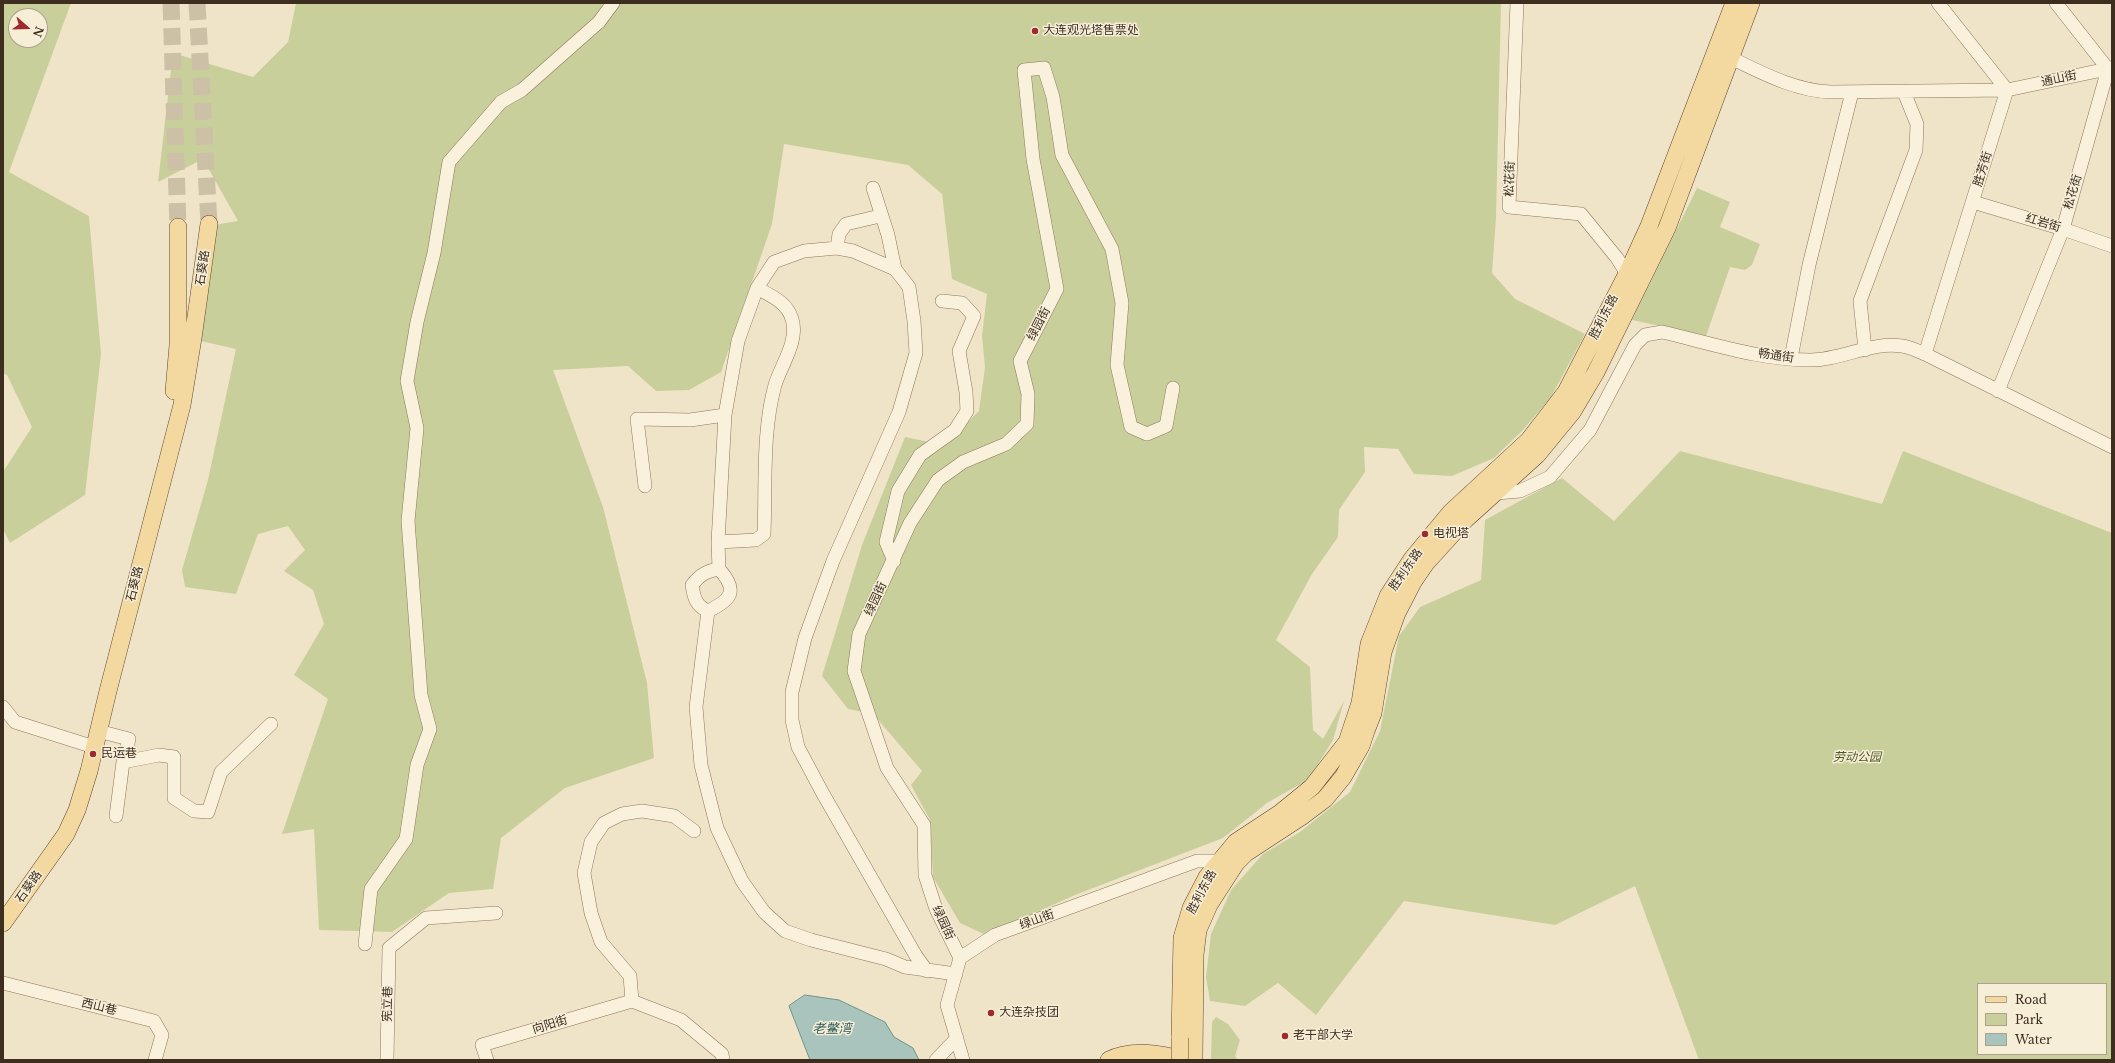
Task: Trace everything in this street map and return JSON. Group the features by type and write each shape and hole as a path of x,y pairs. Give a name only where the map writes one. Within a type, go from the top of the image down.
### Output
{"main road":[{"name":"胜利东路","path":"1181,1060 1189,1048 1182,938 1191,908 1207,877 1236,842 1280,813 1312,787 1346,742 1360,703 1369,644 1388,596 1412,560 1451,512 1529,440 1566,392 1627,274 1649,226 1734,3"},
{"path":"1189,1048 1198,930 1209,905 1236,863 1246,853 1325,799 1343,777 1361,746 1373,712 1382,652 1397,613 1413,582 1426,563 1466,519 1497,493 1554,437 1573,411 1596,372 1667,228 1751,3"},
{"name":"石葵路","path":"3,923 58,846 72,822 88,777 93,741 182,405 209,224"},
{"path":"3,905 48,842 63,816 93,741 150,484 168,423 175,386 178,345 178,227"},
{"path":"1109,1060 1132,1054 1157,1054 1181,1060"}],"street":[{"path":"365,944 370,889 406,839 417,765 430,729 421,695 408,521 417,428 407,381 417,322 434,253 449,162 501,102 522,90 599,22 613,3"},
{"name":"松花街","path":"1517,3 1509,207 1581,214 1617,258 1627,274"},
{"path":"1938,3 2007,90"},
{"path":"2056,3 2110,68"},
{"name":"通山街","path":"1731,58 1803,88 1821,92 2007,90 2110,68"},
{"name":"绿园街","path":"960,958 936,908 924,876 924,825 887,768 854,671 859,634 894,561 910,523 938,480 963,462 1006,444 1027,424 1028,394 1020,361 1057,289 1033,159 1024,70 1044,68 1053,97 1062,155 1112,248 1122,303 1117,365 1131,427 1147,434 1166,426 1173,388"},
{"name":"松花街","path":"1998,391 2063,229 2110,68"},
{"name":"胜芳街","path":"1926,354 2007,90"},
{"path":"1791,358 1809,265 1852,92"},
{"path":"1865,350 1860,301 1916,150 1917,124 1904,92"},
{"path":"873,188 880,216 888,235 895,269 909,287 914,321 916,353 899,412 833,561 805,638 792,692 792,720 798,747 822,792 916,956 927,971"},
{"name":"红岩街","path":"1973,202 2063,229 2112,246"},
{"path":"837,248 839,234 846,224 880,216"},
{"path":"719,569 708,570 698,577 692,585 694,599 700,608 708,611 724,603 730,590 728,580 719,569 718,542 725,415 738,341 756,288 774,262 804,251 837,248 853,251 895,269"},
{"path":"718,542 756,540 764,534 768,421 775,385 793,340 793,320 786,306 756,288"},
{"path":"894,561 886,542 898,492 920,455 955,430 967,412 966,392 959,351 974,316 962,303 942,301"},
{"name":"畅通街","path":"1497,493 1520,491 1550,477 1590,430 1635,345 1645,335 1662,332 1772,358 1811,360 1892,345 1903,346 1926,354 2112,447"},
{"path":"645,486 637,419 690,420 725,415"},
{"path":"708,611 696,707 701,765 717,828 742,881 764,912 785,931 886,959 905,967 956,974"},
{"path":"3,707 15,722 93,741 128,739 123,762 116,816"},
{"path":"123,762 159,755 174,757 174,798 194,811 208,812 221,772 271,724"},
{"path":"694,831 674,816 642,811 622,814 604,823 591,842 584,873 591,913 601,942 630,976 632,1001 681,1020 722,1054 723,1060"},
{"name":"绿山街","path":"960,958 995,935 1197,861 1219,861"},
{"name":"宪立巷","path":"387,1060 389,948 426,918 496,913"},
{"path":"960,958 947,1005 963,1060"},
{"name":"西山巷","path":"3,983 154,1021 162,1035 155,1060"},
{"name":"向阳街","path":"487,1060 482,1045 632,1001"},
{"path":"936,1060 957,1038"}],"green space":[{"path":"3,3 71,3 9,172 89,216 101,354 85,495 10,543 3,529 3,472 32,427 7,375 3,373"},
{"path":"296,3 1501,3 1496,218 1492,273 1515,299 1585,334 1551,397 1523,430 1494,458 1452,476 1414,474 1398,449 1364,447 1365,472 1339,510 1338,537 1312,574 1276,640 1310,667 1313,730 1323,739 1344,701 1333,740 1308,780 1267,803 1223,838 1075,895 986,935 960,923 933,877 930,820 911,785 922,771 873,714 848,709 822,676 862,545 905,437 944,445 979,411 985,367 982,336 987,294 952,279 942,194 908,165 784,144 772,224 721,372 689,390 656,391 628,366 553,370 603,507 647,683 654,758 565,788 501,838 493,889 449,893 392,932 319,930 314,829 282,834 328,699 294,675 324,624 313,590 284,571 305,550 288,526 258,534 236,594 185,587 182,570 208,480 236,349 201,341 214,225 238,221 203,159 158,182 173,53 253,77 288,42"},
{"path":"1697,188 1730,202 1720,227 1760,244 1752,265 1745,270 1730,267 1706,336 1632,320"},
{"name":"劳动公园","path":"1680,451 1882,504 1903,451 2112,533 2112,1060 1699,1060 1635,886 1555,925 1404,901 1316,1015 1278,983 1245,1006 1210,1001 1206,977 1211,934 1231,890 1263,854 1300,832 1350,792 1380,731 1399,636 1420,607 1481,580 1485,520 1562,478 1614,521"},
{"path":"1216,1017 1228,1024 1240,1040 1235,1056 1238,1060 1211,1060 1212,1022"}],"water":[{"name":"老鳖湾","path":"805,995 839,1000 885,1022 894,1037 913,1048 919,1060 810,1060 789,1006"}],"tunnel":[{"path":"171,3 178,227"},
{"path":"197,3 209,224"}],"place":[{"name":"大连观光塔售票处","path":"1035,31"},
{"name":"电视塔","path":"1425,534"},
{"name":"民运巷","path":"93,754"},
{"name":"大连杂技团","path":"991,1013"},
{"name":"老干部大学","path":"1285,1036"}]}
